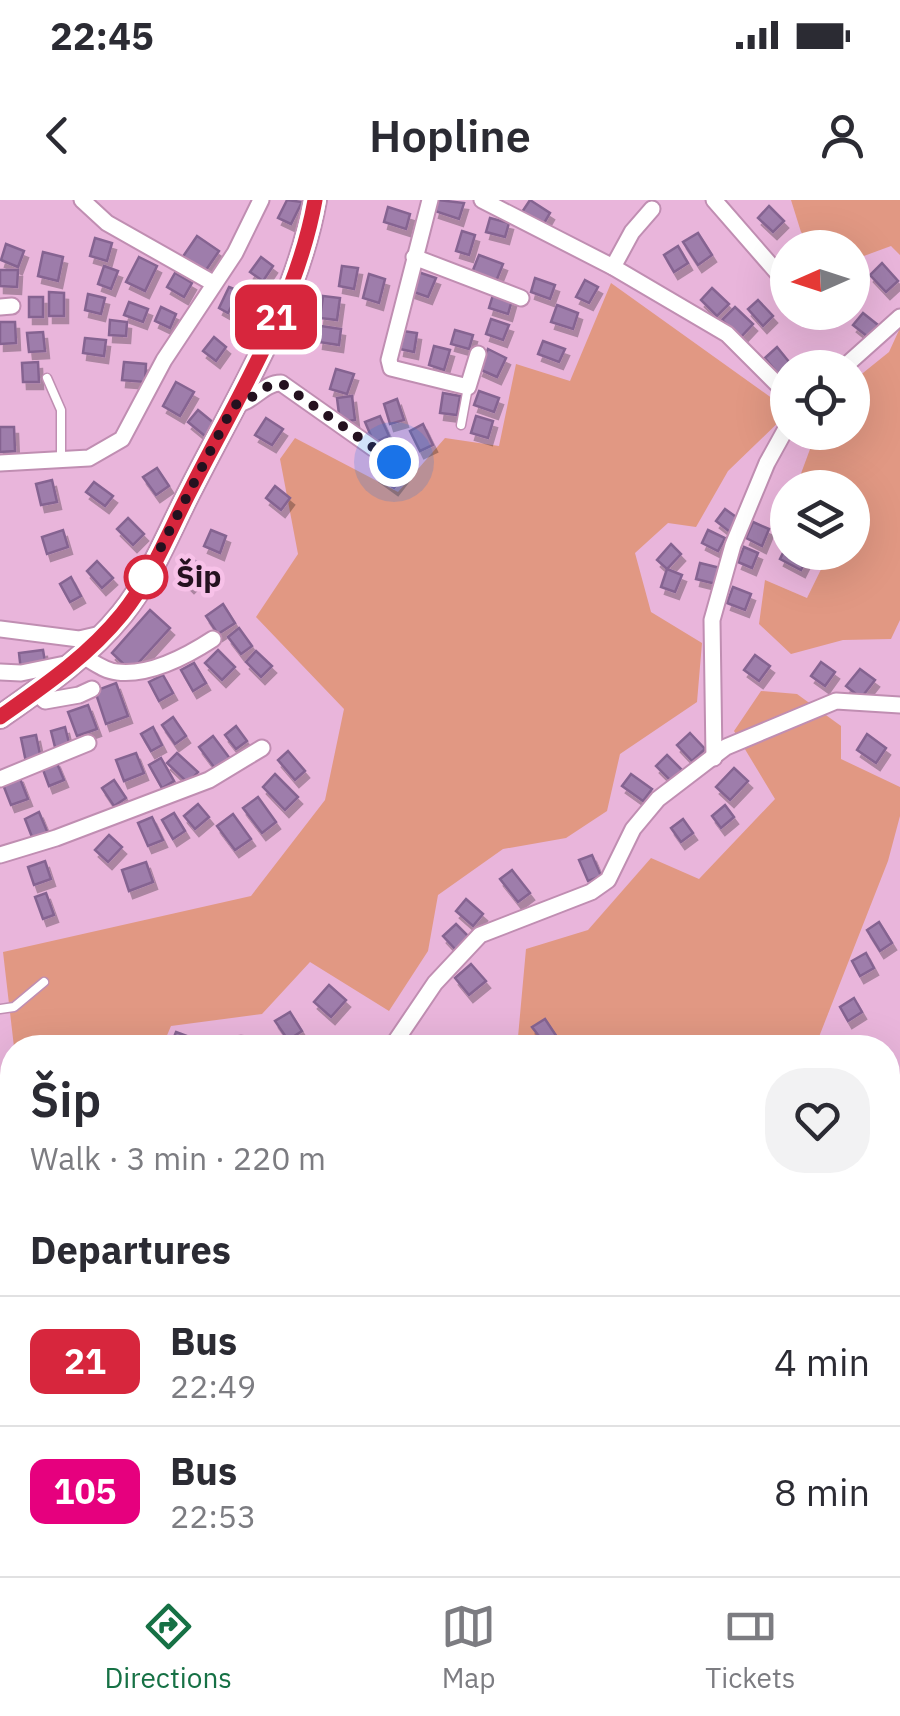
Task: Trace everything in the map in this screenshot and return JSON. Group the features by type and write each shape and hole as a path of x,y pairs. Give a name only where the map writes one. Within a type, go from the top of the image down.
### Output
{"main road":[{"path":"0,717 36,693 105,633 141,586 288,291 316,200"}],"street":[{"path":"82,200 107,223 213,283"},
{"path":"0,463 89,458 122,439 164,360 235,253 261,200"},
{"path":"430,200 389,360 391,368 468,388 478,354"},
{"path":"482,200 612,267 726,334 770,377"},
{"path":"714,200 770,265"},
{"path":"612,267 632,232 652,208"},
{"path":"414,257 521,298"},
{"path":"863,350 900,317"},
{"path":"234,405 247,403 270,384 281,383 394,462"},
{"path":"714,758 712,620 733,545 774,450"},
{"path":"0,629 78,639 105,633"},
{"path":"0,672 21,673 77,659 108,670 137,671 184,658 214,639"},
{"path":"36,693 45,702 92,688"},
{"path":"400,1035 435,983 480,935 591,892 608,880 634,829 658,799 726,747 818,706 836,702 900,705"},
{"path":"0,779 88,743"},
{"path":"0,855 56,838 208,780 262,748"}],"lane":[{"path":"46,378 61,410 61,462"},
{"path":"461,426 468,388"},
{"path":"0,1009 14,1007 44,982"}],"shaded area":[{"path":"791,200 900,200 900,255 891,246 870,254 870,230 800,230"},
{"path":"611,283 770,397 770,430 728,471 696,527 668,523 635,553 651,612 702,643 697,702 620,754 607,811 566,838 503,849 438,895 428,951 389,1011 310,962 262,1014 171,1026 167,1035 13,1035 3,952 251,896 325,800 344,709 256,617 298,554 280,459 295,438 398,492 445,438 499,446 516,364 570,381"},
{"path":"900,328 900,620 891,639 843,640 791,654 759,624 765,580 807,598 821,570 870,570 870,470 802,470 810,450 870,450 870,367 889,352"},
{"path":"761,691 797,694 841,726 841,759 900,787 900,816 888,861 820,1035 518,1035 526,949 588,930 651,858 699,879 775,799 734,731"}],"building":[{"path":"287,200 302,202 291,224 278,218"},
{"path":"438,200 464,203 459,219 435,211"},
{"path":"530,200 550,213 543,225 522,212"},
{"path":"769,206 784,221 771,230 758,218"},
{"path":"388,207 410,214 406,229 384,222"},
{"path":"490,218 509,223 505,237 486,232"},
{"path":"462,231 475,235 469,255 456,251"},
{"path":"698,233 712,255 698,265 683,242"},
{"path":"197,236 219,251 204,273 182,258"},
{"path":"95,238 112,243 107,261 90,256"},
{"path":"6,244 24,251 18,267 1,260"},
{"path":"678,246 688,263 674,272 664,255"},
{"path":"43,252 63,257 58,281 38,276"},
{"path":"479,255 503,264 495,284 471,275"},
{"path":"139,257 157,266 145,291 126,282"},
{"path":"261,257 273,266 263,281 250,272"},
{"path":"882,263 898,281 886,292 870,275"},
{"path":"104,266 118,271 111,289 98,284"},
{"path":"342,266 358,268 354,289 339,286"},
{"path":"0,270 18,270 17,287 0,286"},
{"path":"418,272 436,278 428,297 411,291"},
{"path":"175,273 192,283 184,297 167,287"},
{"path":"369,274 385,279 379,303 363,298"},
{"path":"535,278 555,285 550,299 531,292"},
{"path":"585,280 598,287 589,303 576,297"},
{"path":"229,287 239,291 228,313 219,308"},
{"path":"712,288 729,304 717,316 701,300"},
{"path":"49,292 64,293 64,316 49,316"},
{"path":"88,294 105,298 101,314 85,310"},
{"path":"493,295 512,300 508,314 489,308"},
{"path":"323,296 340,298 337,320 320,318"},
{"path":"29,297 43,297 43,317 29,317"},
{"path":"758,300 770,313 770,319 763,326 748,309"},
{"path":"129,302 148,309 143,322 124,315"},
{"path":"557,305 578,313 573,329 551,322"},
{"path":"161,307 176,314 170,328 155,321"},
{"path":"735,307 753,324 740,338 722,320"},
{"path":"491,319 509,325 503,340 486,334"},
{"path":"870,319 878,325 868,337 859,330 870,330"},
{"path":"110,320 127,322 126,336 109,335"},
{"path":"0,322 15,322 16,343 0,344"},
{"path":"321,326 341,329 339,345 319,342"},
{"path":"455,330 473,335 469,349 451,344"},
{"path":"403,331 417,333 414,352 400,349"},
{"path":"43,332 45,351 29,352 27,333"},
{"path":"214,337 226,347 216,361 203,351"},
{"path":"85,338 106,340 104,356 83,353"},
{"path":"543,341 565,349 559,362 538,354"},
{"path":"434,346 450,350 444,370 429,365"},
{"path":"488,349 506,358 497,377 479,369"},
{"path":"38,362 39,382 23,382 22,363"},
{"path":"124,362 146,364 145,382 122,380"},
{"path":"336,369 354,374 347,394 330,389"},
{"path":"176,382 194,392 180,416 163,406"},
{"path":"479,391 499,398 494,412 474,405"},
{"path":"443,393 460,396 457,415 440,413"},
{"path":"352,396 355,420 340,422 337,398"},
{"path":"397,399 404,420 390,424 384,404"},
{"path":"198,410 215,424 205,436 188,422"},
{"path":"380,416 389,436 374,443 365,422"},
{"path":"476,416 493,421 488,438 471,433"},
{"path":"266,418 283,429 272,445 255,435"},
{"path":"423,424 433,445 420,451 410,431"},
{"path":"0,427 14,427 15,451 0,452"},
{"path":"386,462 404,475 394,488 376,475"},
{"path":"157,468 169,486 156,495 143,477"},
{"path":"52,480 57,502 41,505 36,484"},
{"path":"94,482 113,496 105,506 86,492"},
{"path":"275,486 290,498 281,510 266,498"},
{"path":"725,509 739,519 730,532 716,521"},
{"path":"128,518 144,534 133,545 117,529"},
{"path":"753,522 769,529 762,546 746,538"},
{"path":"63,530 68,547 47,554 42,537"},
{"path":"211,530 226,536 220,553 204,546"},
{"path":"708,530 725,538 718,551 702,543"},
{"path":"671,544 681,554 667,569 657,560"},
{"path":"744,547 758,553 752,568 738,562"},
{"path":"191,557 205,571 190,586 176,572"},
{"path":"97,561 113,578 102,588 87,571"},
{"path":"700,563 720,568 716,584 696,579"},
{"path":"667,569 682,575 675,592 661,587"},
{"path":"71,577 81,596 70,602 60,584"},
{"path":"733,587 751,594 745,610 727,603"},
{"path":"223,604 235,623 218,634 206,616"},
{"path":"150,610 170,628 131,671 112,653"},
{"path":"239,628 252,646 241,654 228,637"},
{"path":"43,650 46,668 21,671 19,653"},
{"path":"218,650 235,667 222,680 205,663"},
{"path":"256,651 272,666 261,677 246,662"},
{"path":"755,655 770,666 759,681 744,670"},
{"path":"821,662 835,672 825,686 811,676"},
{"path":"194,663 206,683 193,691 181,670"},
{"path":"860,669 875,680 861,698 846,686"},
{"path":"163,675 173,693 159,701 149,682"},
{"path":"116,683 128,716 106,724 95,691"},
{"path":"88,705 97,729 77,736 68,712"},
{"path":"173,717 186,736 175,744 162,725"},
{"path":"236,726 247,741 236,749 225,735"},
{"path":"65,727 70,747 56,751 51,731"},
{"path":"153,727 162,745 151,751 141,734"},
{"path":"690,733 705,749 692,761 677,745"},
{"path":"867,734 886,748 876,763 857,750"},
{"path":"36,735 41,759 26,762 21,738"},
{"path":"213,736 231,760 217,771 199,747"},
{"path":"288,751 305,771 295,780 278,760"},
{"path":"136,753 144,773 124,781 116,760"},
{"path":"177,753 198,772 188,783 167,763"},
{"path":"667,755 682,770 671,781 656,766"},
{"path":"161,758 174,781 162,788 149,765"},
{"path":"56,761 64,780 49,786 42,767"},
{"path":"734,768 748,781 730,800 716,787"},
{"path":"275,774 298,797 285,810 263,787"},
{"path":"631,774 652,789 643,801 622,786"},
{"path":"19,776 28,799 11,805 2,782"},
{"path":"114,780 126,798 114,806 102,788"},
{"path":"258,797 276,822 262,833 243,808"},
{"path":"198,804 209,817 195,829 184,816"},
{"path":"725,805 734,817 721,828 712,816"},
{"path":"39,812 49,836 34,842 25,819"},
{"path":"174,813 185,831 173,839 162,820"},
{"path":"233,814 251,839 235,850 217,826"},
{"path":"152,817 163,840 148,846 138,823"},
{"path":"683,819 693,833 681,842 671,828"},
{"path":"109,835 122,847 108,862 95,850"},
{"path":"592,855 601,876 588,881 579,860"},
{"path":"45,861 51,879 34,885 28,867"},
{"path":"146,862 153,882 129,891 122,870"},
{"path":"512,870 530,893 518,902 500,879"},
{"path":"46,893 54,915 43,919 35,897"},
{"path":"466,899 483,914 473,926 456,911"},
{"path":"879,922 892,943 880,951 867,930"},
{"path":"456,924 469,937 456,950 443,936"},
{"path":"866,953 874,968 860,976 852,961"},
{"path":"471,964 486,981 469,995 455,978"},
{"path":"329,985 346,1000 331,1017 314,1002"},
{"path":"854,998 862,1012 848,1021 840,1007"},
{"path":"290,1012 302,1031 285,1035 275,1021"},
{"path":"545,1019 556,1035 538,1035 532,1027"}],"bus line":[{"name":"21","path":"0,717 74,662 105,633 141,586 288,291 315,200"}],"place":[{"name":"Šip","path":"146,577"}],"route":[{"path":"146,577 141,586 234,405 247,403 270,384 281,383 394,462"}]}
